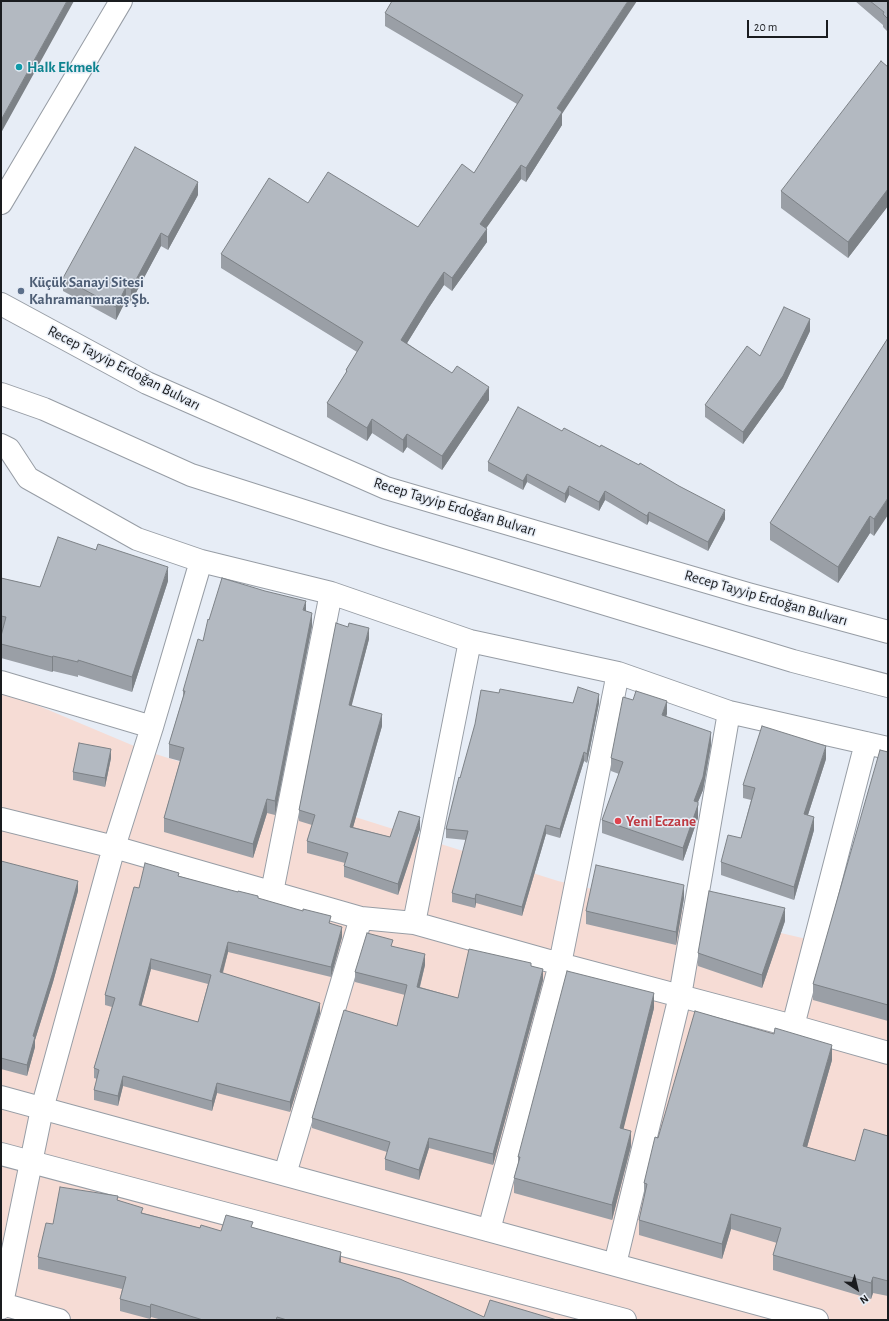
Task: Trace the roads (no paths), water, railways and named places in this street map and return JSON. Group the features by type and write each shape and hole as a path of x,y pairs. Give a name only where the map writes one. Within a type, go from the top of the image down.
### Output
{"street":[{"path":"1,203 121,1"},
{"name":"Recep Tayyip Erdoğan Bulvarı","path":"1,304 146,383 386,488 748,594 888,632"},
{"path":"1,394 44,409 191,475 408,544 785,658 888,686"},
{"path":"1,445 10,449 28,478 137,538 201,561 330,593 470,641 618,673 729,712 888,748"},
{"path":"59,1320 2,1306 30,1162 42,1109 114,847 152,727 201,561"},
{"path":"272,892 330,593"},
{"path":"414,923 470,641"},
{"path":"489,1230 560,964 618,673"},
{"path":"1,682 152,727"},
{"path":"615,1264 680,996 729,712"},
{"path":"794,1026 866,743"},
{"path":"1,819 114,847 361,918 414,923 888,1053"},
{"path":"285,1174 361,918"},
{"path":"1,1097 817,1320"},
{"path":"1,1154 591,1315 625,1320"}],"place":[{"name":"Halk Ekmek","path":"19,67"},
{"name":"Küçük Sanayi Sitesi Kahramanmaraş Şb.","path":"21,291"},
{"name":"Yeni Eczane","path":"618,821"}]}
